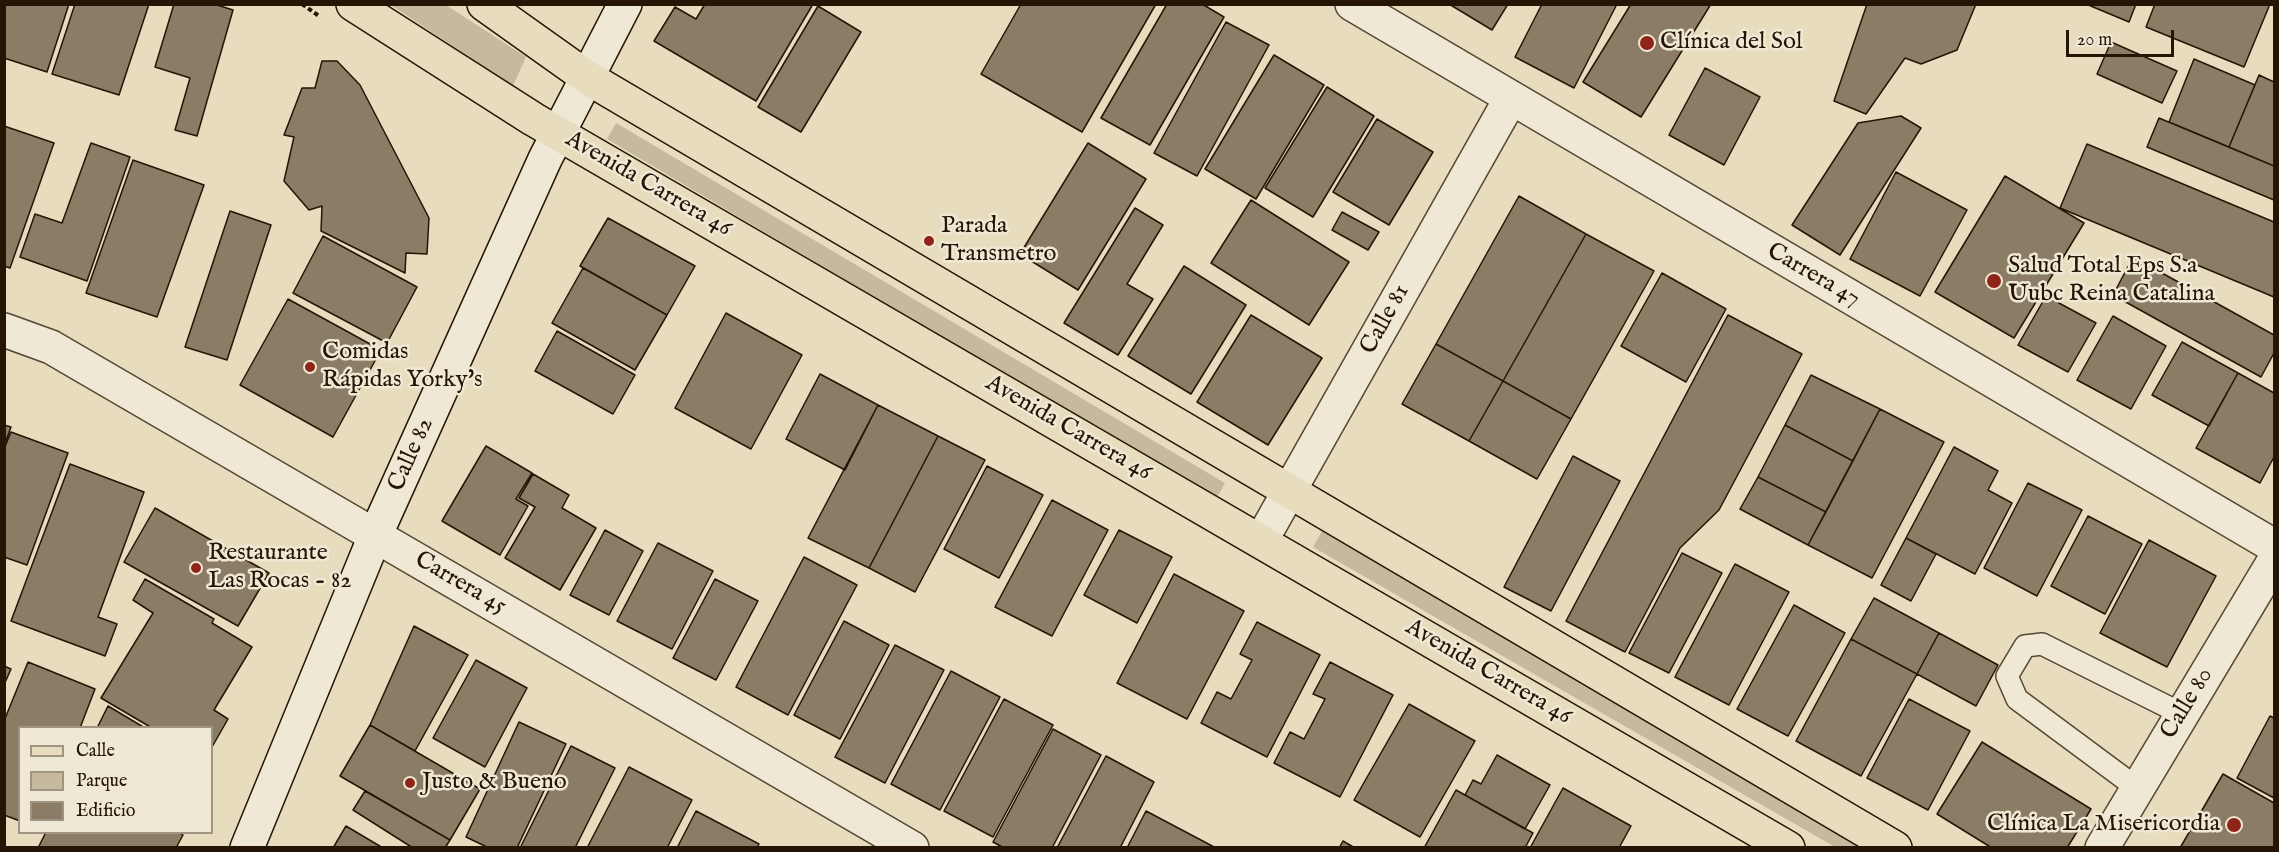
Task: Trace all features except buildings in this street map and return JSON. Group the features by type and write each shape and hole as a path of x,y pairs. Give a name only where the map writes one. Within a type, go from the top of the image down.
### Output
{"main road":[{"name":"Avenida Carrera 46","path":"353,4 558,134 1788,848"},
{"path":"484,4 514,14 588,78 1894,848"}],"street":[{"name":"Calle 82","path":"247,848 375,536 544,159 625,4"},
{"name":"Carrera 47","path":"1352,4 2274,546"},
{"name":"Calle 81","path":"1262,541 1511,98"},
{"name":"Carrera 45","path":"4,330 51,347 912,848"},
{"name":"Calle 80","path":"2102,848 2274,561"}],"lane":[{"path":"2137,788 2017,699 2007,676 2025,646 2042,644 2182,714"}],"path":[{"path":"302,4 322,17"}],"green space":[{"path":"391,5 446,5 526,57 513,86"},
{"path":"616,123 1225,483 1216,499 607,139"},
{"path":"1322,531 1870,847 1835,847 1313,547"}],"place":[{"name":"Clínica del Sol","path":"1647,43"},
{"name":"Parada Transmetro","path":"929,241"},
{"name":"Salud Total Eps S.a Uubc Reina Catalina","path":"1994,281"},
{"name":"Comidas Rápidas Yorky's","path":"310,367"},
{"name":"Restaurante Las Rocas - 82","path":"196,568"},
{"name":"Justo & Bueno","path":"410,783"},
{"name":"Clínica La Misericordia","path":"2234,825"}]}
